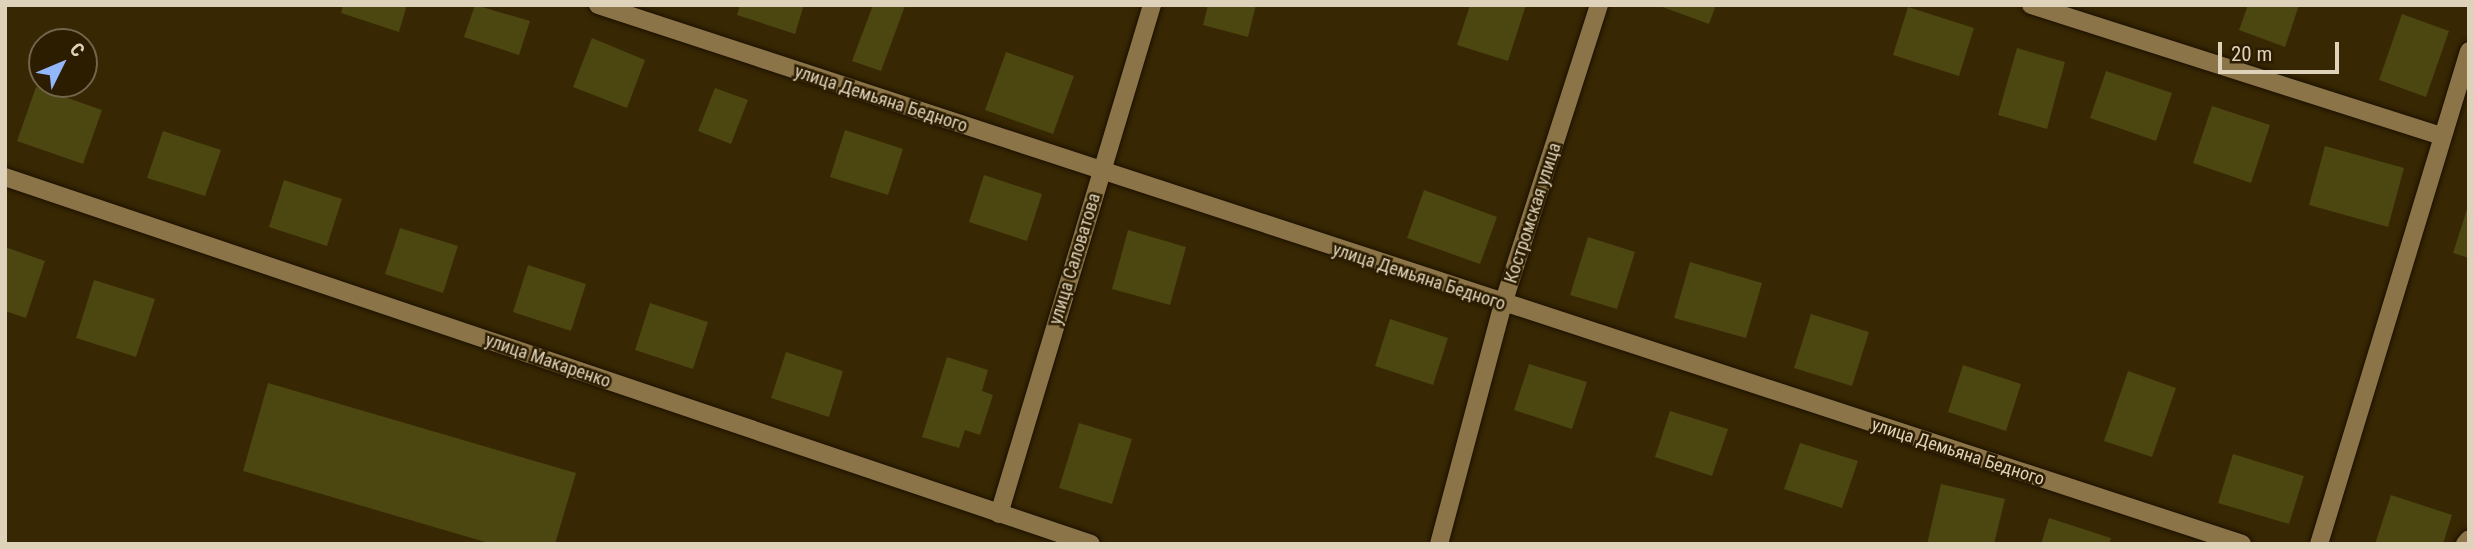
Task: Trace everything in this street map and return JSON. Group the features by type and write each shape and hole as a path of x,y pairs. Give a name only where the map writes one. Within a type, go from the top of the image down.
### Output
{"street":[{"name":"улица Демьяна Бедного","path":"598,5 1101,173 2242,544"},
{"name":"улица Саловатова","path":"999,514 1152,5"},
{"name":"Костромская улица","path":"1439,544 1503,304 1599,5"},
{"path":"2031,5 2441,135"},
{"path":"2319,544 2441,135 2469,51"},
{"name":"улица Макаренко","path":"5,177 1091,544"},
{"path":"2465,544 2469,539"}],"building":[{"path":"343,5 407,5 399,32 341,13"},
{"path":"475,5 530,21 519,55 464,37"},
{"path":"740,5 804,5 795,34 737,15"},
{"path":"873,5 905,6 881,71 852,61"},
{"path":"1208,5 1256,5 1248,37 1203,25"},
{"path":"1470,5 1526,5 1508,61 1457,45"},
{"path":"1657,5 1716,5 1709,24"},
{"path":"2248,5 2299,5 2285,47 2239,30"},
{"path":"1908,7 1974,28 1959,76 1893,55"},
{"path":"2402,14 2449,31 2426,97 2379,80"},
{"path":"592,38 645,60 627,108 573,87"},
{"path":"2017,48 2065,62 2047,129 1998,115"},
{"path":"1006,52 1074,76 1053,134 985,110"},
{"path":"2106,71 2172,93 2156,141 2090,118"},
{"path":"715,88 748,100 731,144 698,131"},
{"path":"32,98 68,98 102,110 83,164 17,141"},
{"path":"2212,106 2270,125 2251,183 2193,163"},
{"path":"845,130 903,149 888,195 830,177"},
{"path":"163,131 221,150 205,196 147,178"},
{"path":"2325,146 2404,168 2388,227 2309,205"},
{"path":"984,175 1042,194 1027,241 969,222"},
{"path":"284,180 342,199 327,246 269,227"},
{"path":"1424,190 1497,217 1480,264 1407,238"},
{"path":"2469,206 2469,258 2453,253"},
{"path":"400,228 458,246 443,293 385,274"},
{"path":"1128,230 1186,247 1170,305 1112,289"},
{"path":"1588,237 1635,252 1617,309 1570,295"},
{"path":"5,247 45,261 26,318 5,311"},
{"path":"1690,262 1762,283 1746,338 1674,318"},
{"path":"528,265 586,284 571,331 513,312"},
{"path":"94,280 155,299 136,357 76,338"},
{"path":"650,303 708,322 693,369 635,350"},
{"path":"1811,314 1869,332 1852,386 1794,368"},
{"path":"1390,319 1448,338 1433,385 1375,366"},
{"path":"786,352 843,371 829,417 771,398"},
{"path":"947,357 988,370 982,391 993,395 980,435 965,430 959,448 922,437"},
{"path":"1529,364 1587,382 1572,429 1514,410"},
{"path":"1963,365 2021,384 2006,431 1948,412"},
{"path":"2128,371 2176,388 2152,457 2104,441"},
{"path":"268,383 576,473 555,544 492,544 243,471"},
{"path":"1670,411 1728,429 1712,476 1655,457"},
{"path":"1079,423 1132,439 1112,504 1059,488"},
{"path":"1800,443 1858,461 1842,508 1784,489"},
{"path":"2233,454 2304,476 2289,524 2218,503"},
{"path":"1941,484 2005,499 1994,544 1927,544"},
{"path":"2391,495 2452,515 2443,544 2375,544"},
{"path":"2049,518 2111,538 2109,544 2041,544"}]}
